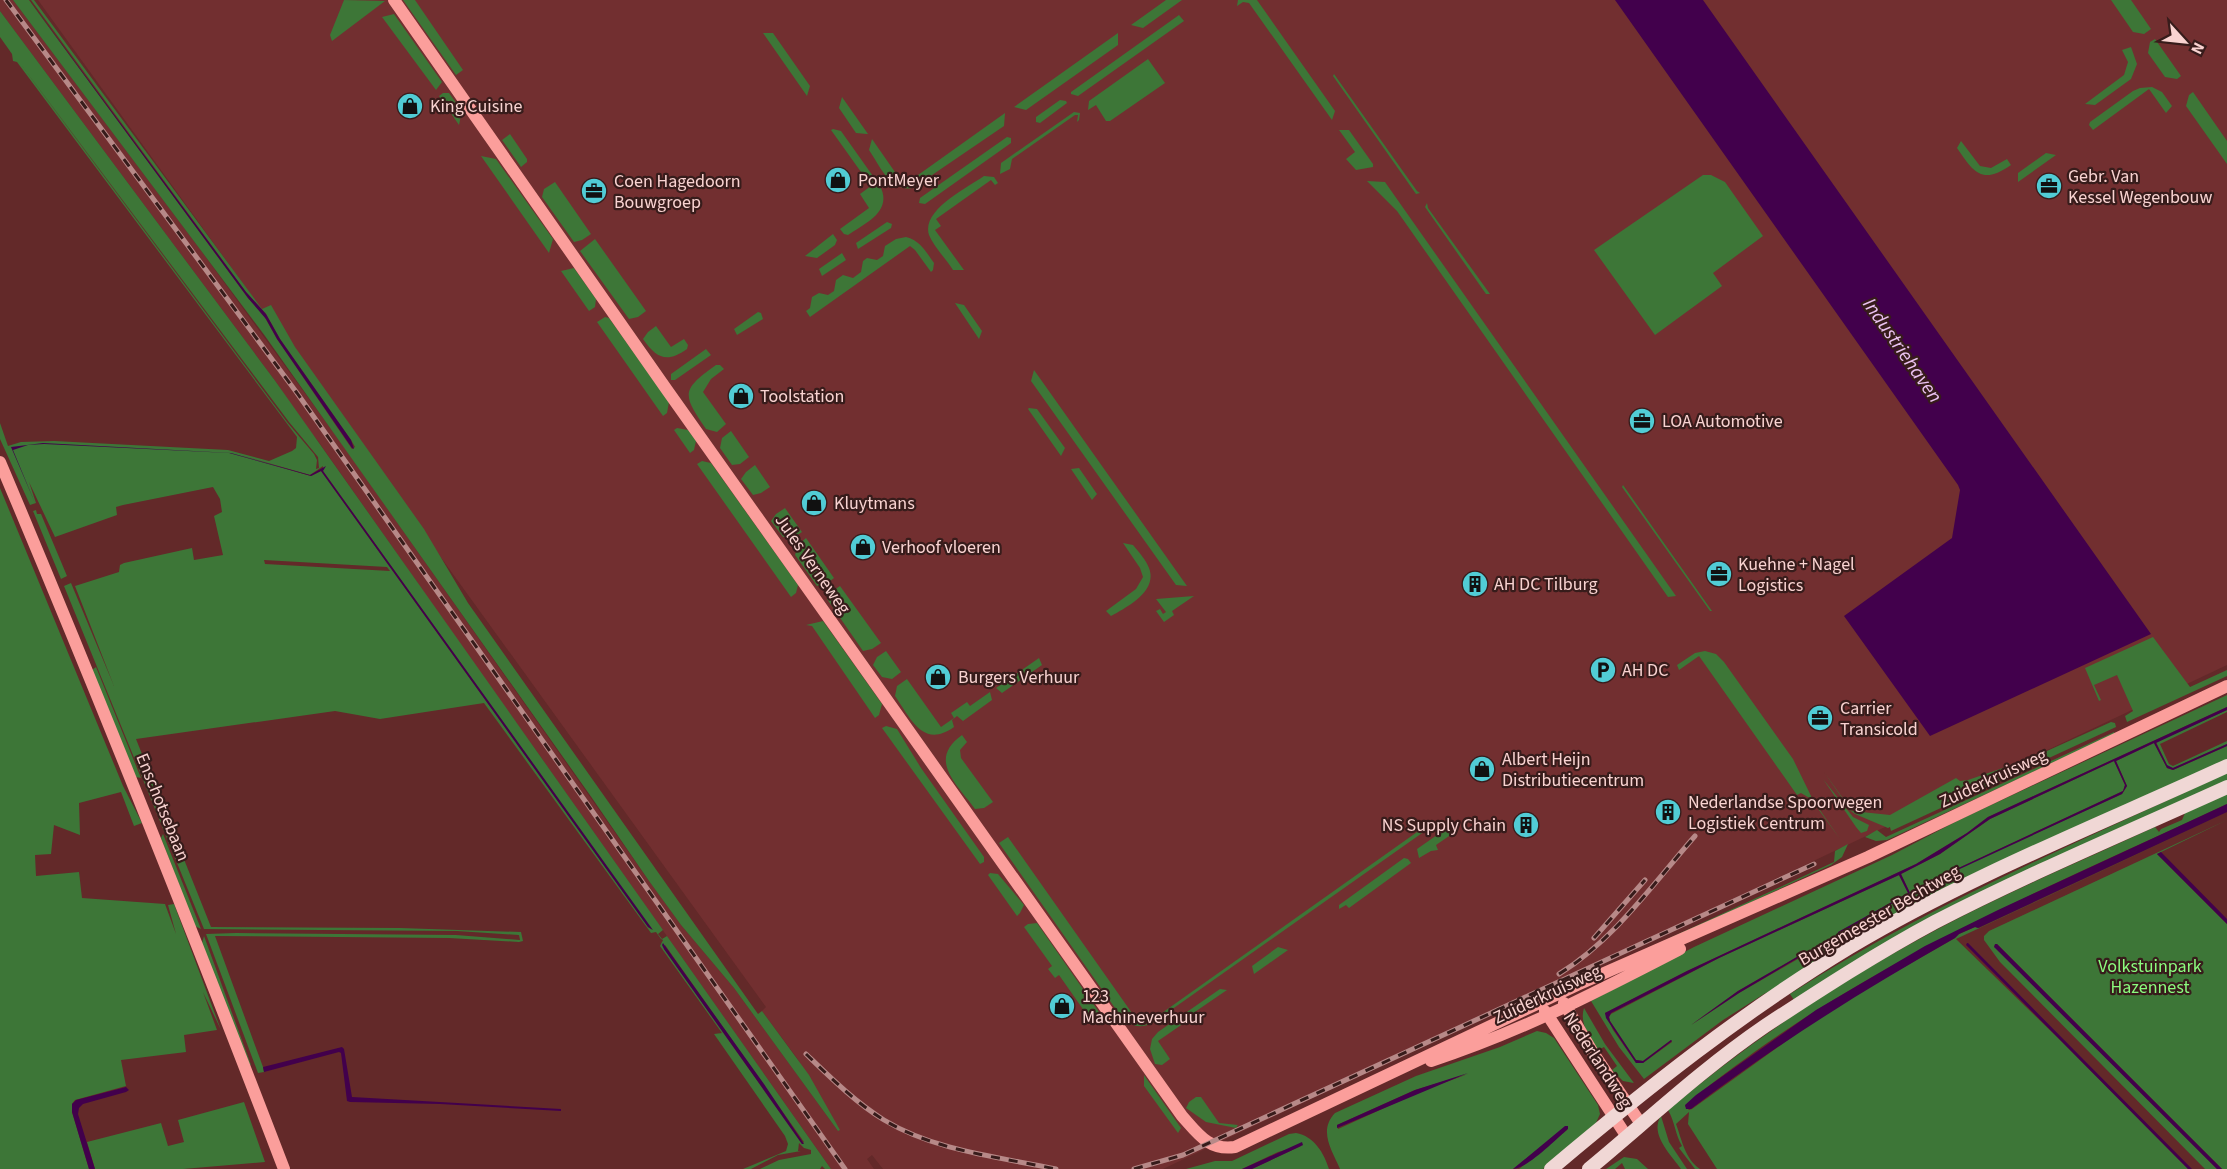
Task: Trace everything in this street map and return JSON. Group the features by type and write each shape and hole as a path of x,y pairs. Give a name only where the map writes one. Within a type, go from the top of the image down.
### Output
{"main road":[{"name":"Burgemeester Bechtweg","path":"1551,1169 1627,1105 1755,1010 1850,947 1962,887 2227,766"},
{"name":"Burgemeester Bechtweg","path":"1589,1169 1725,1055 1867,961 1934,923 2016,883 2227,787"}],"street":[{"name":"Jules Verneweg","path":"394,0 667,390 1176,1107 1208,1144"},
{"name":"Enschotsebaan","path":"0,462 123,755 284,1169"},
{"name":"Zuiderkruisweg","path":"1208,1144 1221,1148 1235,1147 1540,1002 1774,900 2227,686"},
{"name":"Zuiderkruisweg","path":"1393,1073 1492,1039 1566,1008 1774,900"},
{"name":"Nederlandweg","path":"1559,994 1586,1043 1641,1124"},
{"name":"Nederlandweg","path":"1540,1002 1627,1137"}],"shaded area":[{"path":"0,0 13,0 199,248 342,444 649,881 681,925 734,988 838,1131 797,1058 762,1011 766,1007 38,0 1627,0 2099,640 1696,0 2227,0 2227,665 1163,1169 883,1169 872,1155 867,1159 874,1169 831,1169 421,591 417,582 276,382 0,11"}],"green space":[{"path":"13,0 29,0 248,298 264,316 277,339 352,449 355,447 351,440 280,339 266,314 246,292 31,0 34,0 262,309 271,305 295,347 424,529 468,603 758,1014 762,1011 809,1075 840,1130 838,1131 734,988 681,925 265,336"},
{"path":"344,0 385,1 332,41 330,35"},
{"path":"403,0 415,0 463,70 456,75"},
{"path":"1166,0 1182,0 1143,28 1131,25"},
{"path":"1238,0 1257,0 1335,111 1332,120 1249,3 1243,2 1237,6"},
{"path":"2111,0 2131,0 2151,29 2144,34 2133,32"},
{"path":"0,11 276,382 663,930 658,934 662,939 667,936 831,1169 825,1169 822,1166 820,1169 760,1169 779,1160 811,1154 811,1150 799,1143 798,1151 801,1151 778,1155 751,1169 743,1169 786,1151 788,1144 785,1136 714,1034 722,1033 660,946 663,940 661,939 656,932 651,933 484,703 380,719 335,711 136,739 211,927 400,928 521,932 523,941 519,942 449,938 215,936 263,1067 264,1072 258,1073 206,934 456,935 520,940 519,935 457,931 204,929 64,586 71,583 114,686 75,586 119,572 120,565 124,563 192,548 194,560 223,555 214,516 222,512 220,499 213,487 123,505 116,507 117,515 55,537 29,482 36,503 30,505 0,439 0,423 8,446 21,442 54,441 228,450 269,461 296,448 297,437 17,62 13,61 12,54 0,37","holes":["19,62 289,422 318,457 319,468 316,469 317,460 314,454 287,422","240,455 310,475 323,466 323,471 652,930 321,471 311,476","264,560 387,567 390,571 265,564","665,945 804,1142 802,1144 664,949"]},
{"path":"394,14 442,82 436,90 382,17"},
{"path":"1179,15 1184,21 1078,96 1071,94 1071,92"},
{"path":"763,33 773,33 810,86 807,96"},
{"path":"1118,33 1118,45 1026,110 1014,107"},
{"path":"2155,39 2181,76 2177,79 2165,77 2148,53 2150,42"},
{"path":"2131,47 2137,64 2131,79 2095,105 2085,104 2124,75 2128,62 2122,50"},
{"path":"1148,59 1165,83 1110,121 1106,121 1096,105 1088,110 1089,101"},
{"path":"1334,74 1420,193 1416,194 1333,76"},
{"path":"2152,87 2162,92 2172,106 2166,113 2149,89 2093,130 2089,125 2133,91"},
{"path":"2193,92 2227,141 2227,164 2186,106 2189,95"},
{"path":"449,93 462,111 459,125 439,96"},
{"path":"842,97 868,134 856,133 839,108"},
{"path":"1060,100 1067,103 1040,123 1036,122 1036,117"},
{"path":"1074,112 1080,113 1077,122 1078,115 1075,115 1012,159 1010,169 1000,174 1001,163"},
{"path":"1005,113 1004,126 913,188 898,186 892,182 869,150 872,139 904,185"},
{"path":"831,130 841,131 880,186 883,195 883,203 876,215 848,235 840,229 869,208 860,194 871,186"},
{"path":"1339,130 1349,130 1373,167 1356,170 1346,159 1355,152"},
{"path":"510,134 527,159 521,167 502,140"},
{"path":"1007,137 1011,138 1011,143 925,204 919,203 920,198"},
{"path":"1961,141 1980,166 1991,168 2007,159 2011,165 1993,174 1980,173 1974,170 1957,148"},
{"path":"2046,153 2056,155 2018,182 2018,173"},
{"path":"481,156 496,159 553,239 549,253"},
{"path":"1703,175 1711,175 1725,182 1763,236 1713,273 1722,286 1655,335 1594,250"},
{"path":"984,176 994,177 998,183 995,185 991,180 936,219 941,226 935,230 964,270 953,270 931,239 928,226 938,209 957,193"},
{"path":"1367,181 1385,182 1676,596 1668,597 1397,211"},
{"path":"555,182 591,234 582,240 574,242 542,197 544,189"},
{"path":"1427,203 1428,208 1490,294 1486,294 1425,207"},
{"path":"887,222 892,224 891,228 858,249 856,243"},
{"path":"833,234 837,240 835,245 817,258 805,256"},
{"path":"906,237 919,244 934,263 931,272 910,246 810,317 806,311 810,308 812,297 819,293 828,295 834,291 836,280 843,275 853,278 861,272 863,261 867,258 877,260 883,256 885,246 896,239"},
{"path":"595,239 646,311 638,317 629,319 580,251"},
{"path":"842,253 846,260 822,276 819,269"},
{"path":"574,268 596,299 595,307 589,311 561,271"},
{"path":"955,303 964,305 982,331 979,339"},
{"path":"758,312 761,313 763,319 737,335 734,329"},
{"path":"605,317 609,318 669,402 667,413 663,416 597,322"},
{"path":"656,326 671,347 684,339 688,345 687,349 674,356 658,355 643,339"},
{"path":"706,349 711,355 675,380 671,380 671,374"},
{"path":"716,365 724,369 711,379 703,392 726,424 717,432 706,429 689,400 691,387"},
{"path":"1034,370 1187,586 1176,585 1031,381"},
{"path":"1028,409 1037,409 1065,448 1061,456"},
{"path":"677,428 688,430 696,441 694,450 690,453 674,430"},
{"path":"731,431 749,457 740,464 732,465 720,448 722,438"},
{"path":"702,461 711,463 798,585 796,593 791,597 697,464"},
{"path":"755,465 770,487 753,495 741,479"},
{"path":"1079,468 1097,494 1092,500 1071,469"},
{"path":"1623,485 1712,611 1622,487"},
{"path":"0,488 123,786 142,823 134,826 121,792 79,803 80,835 54,825 51,854 35,855 36,876 79,872 82,898 165,904 176,934 168,905 174,904 221,1030 203,992 217,1030 184,1035 186,1052 121,1060 126,1086 75,1100 72,1104 72,1112 89,1169 0,1169"},
{"path":"785,508 802,532 793,538 783,537 771,521"},
{"path":"36,510 37,514 41,514 67,576 61,579 33,511"},
{"path":"806,538 834,578 826,584 817,586 795,555 798,545"},
{"path":"1123,543 1133,545 1138,550 1148,565 1151,576 1145,591 1139,597 1111,616 1106,611 1136,589 1143,577 1140,568"},
{"path":"840,586 881,643 872,649 863,651 827,599 831,592"},
{"path":"1194,596 1172,611 1174,615 1164,622 1156,611 1160,609 1163,614 1166,612 1156,599"},
{"path":"823,621 882,704 879,715 875,718 812,626 806,625"},
{"path":"2153,637 2190,687 2227,670 2227,676 2127,722 2125,716 2133,711 2117,675 2094,685 2101,700 2099,701 2085,668"},
{"path":"886,651 901,672 892,679 882,677 873,665 877,657"},
{"path":"1705,651 1716,654 1724,662 1793,759 1813,800 1840,839 1811,799 1801,793 1797,795 1699,656 1679,670 1677,665 1695,653"},
{"path":"1039,658 1042,665 1002,693 996,688"},
{"path":"96,667 141,778 136,777 92,670"},
{"path":"907,679 941,727 954,718 951,713 967,702 970,706 990,692 992,700 963,721 957,716 952,720 954,727 934,735 926,733 913,722 895,696 897,686"},
{"path":"2227,695 2227,707 1988,817 1967,833 1916,864 1687,971 1605,1013 1613,1030 1636,1063 1643,1063 1672,1042 1671,1040 1643,1061 1636,1060 1610,1021 1611,1014 1719,958 1899,875 1908,893 1837,934 1910,893 1901,874 1940,854 1990,819 2114,761 2125,785 2123,791 1935,879 2122,794 2127,786 2116,761 2154,743 2167,768 2173,770 2227,746 2227,760 1764,994 1723,1020 1644,1079 1619,1047 1591,1001 1694,947 1892,855 1959,820","holes":["1802,954 1803,956 1739,993 1691,1025 1738,991"]},
{"path":"2227,710 2160,744 2169,764 2173,766 2227,741 2227,744 2173,768 2168,767 2156,742"},
{"path":"2111,722 2115,723 2116,727 1891,831 1890,827 1851,811 1824,772 1852,811 1890,815 1956,778 1960,781 1968,780 2029,759"},
{"path":"886,726 897,729 921,768 984,857 984,862 980,864 882,728"},
{"path":"2114,732 2115,734 1887,840 1876,841 1865,837 1877,830 1886,837"},
{"path":"962,735 967,742 960,750 961,758 993,802 984,808 975,809 954,781 946,763 952,744"},
{"path":"2227,773 2227,781 1794,1000 1790,994 1842,962 1950,903"},
{"path":"1823,779 1853,817 1869,825 1867,831 1861,833"},
{"path":"2227,794 2227,804 2044,888 1866,980 1753,1053 1685,1106 1689,1110 1692,1109 1807,1026 1959,934 1975,927 1979,928 2227,812 1956,939 2188,1169 1717,1169 1688,1124 1689,1112 1676,1124 1687,1155 1700,1169 1695,1169 1679,1148 1682,1146 1668,1110 1737,1055 1809,1005 1884,959 1961,917 2155,827 2159,832 2182,820 2185,813"},
{"name":"Volkstuinpark Hazennest","path":"2227,820 2157,854 2227,924 2227,1169 2222,1169 1997,944 1994,946 2217,1169 2205,1169 2000,962 1984,940 1984,936 1989,931"},
{"path":"1427,825 1425,831 1154,1022 1150,1024 1141,1026 1133,1025 1122,1018 999,843 1008,837 1139,1023 1145,1025"},
{"path":"1447,828 1455,832 1436,845 1438,850 1419,858 1417,849"},
{"path":"163,834 201,929 195,926 161,838"},
{"path":"1848,844 1842,857 1831,865 1581,979 1834,862 1835,851"},
{"path":"1404,858 1411,863 1349,908 1346,905 1339,909 1339,905"},
{"path":"998,874 1024,905 1017,916 988,875"},
{"path":"1037,923 1101,1015 1094,1025 1059,975 1055,978 1048,969 1052,966 1024,927"},
{"path":"204,936 251,1065 248,1064 202,943"},
{"path":"1278,947 1288,950 1254,974 1252,966"},
{"path":"1220,989 1227,990 1186,1018 1187,1021 1158,1041 1170,1059 1162,1065 1155,1064 1150,1049 1152,1039 1158,1032"},
{"path":"1584,1008 1605,1044 1634,1083 1623,1081 1612,1070 1617,1066 1604,1047 1598,1050 1584,1025"},
{"path":"1537,1031 1546,1033 1554,1038 1598,1105 1600,1114 1595,1125 1543,1169 1519,1169 1567,1130 1567,1126 1513,1169 1340,1169 1330,1148 1327,1134 1327,1127 1335,1113 1416,1076 1500,1047","holes":["1468,1074 1424,1090 1338,1129 1337,1125 1415,1090"]},
{"path":"1144,1075 1181,1128 1178,1133 1144,1086"},
{"path":"1196,1097 1201,1097 1219,1123 1238,1125 1236,1128 1206,1122 1186,1108 1189,1102"},
{"path":"244,1102 265,1162 183,1169 95,1169 87,1142 161,1123 168,1146 184,1142 178,1120"},
{"path":"1661,1116 1669,1142 1687,1169 1681,1169 1659,1137 1658,1123"},
{"path":"1296,1133 1313,1141 1329,1169 1252,1169 1303,1145 1278,1152 1242,1169 1186,1169 1215,1161 1232,1161 1289,1134"},
{"path":"1624,1157 1637,1159 1648,1169 1625,1169 1622,1163 1615,1169 1606,1169"}],"water":[{"path":"29,0 246,292 266,314 280,339 351,440 354,449 277,339 266,319 248,298"},
{"name":"Industriehaven","path":"1615,0 1703,0 2151,634 1930,736 1844,616 1952,538 1960,490 1958,485"},
{"path":"43,443 231,453 310,475 326,466 323,471 653,930 648,927 321,471 311,476 229,453 28,445 13,450 35,503 11,447"},
{"path":"2227,707 2227,710 2156,743 2167,765 2173,768 2227,744 2227,746 2173,770 2167,768 2154,743 2116,761 2127,786 2122,794 1935,879 2123,791 2125,785 2114,761 1990,819 1940,854 1901,874 1910,893 1838,935 1838,932 1908,893 1899,875 1719,958 1611,1013 1610,1021 1636,1060 1643,1061 1672,1041 1643,1063 1636,1063 1606,1018 1605,1013 1687,971 1916,864 1967,833 1988,817"},
{"path":"2227,804 2227,812 1978,928 1975,927 1959,934 1820,1019 1691,1109 1686,1109 1685,1105 1696,1095 1816,1010 1925,946"},
{"path":"2161,852 2227,919 2227,924 2157,854"},
{"path":"663,943 764,1084 804,1144 664,949"},
{"path":"1967,943 2192,1169 2188,1169 1966,945"},
{"path":"1995,944 2222,1169 2217,1169 1994,947"},
{"path":"1803,955 1691,1025 1738,991"},
{"path":"342,1047 352,1097 561,1109 561,1111 440,1104 350,1102 347,1101 341,1053 339,1052 264,1072 263,1067"},
{"path":"1468,1073 1337,1128 1337,1125 1415,1090"},
{"path":"126,1087 129,1090 126,1092 83,1104 79,1108 78,1114 95,1169 89,1169 72,1112 72,1104 76,1100"},
{"path":"1565,1126 1568,1126 1568,1129 1541,1153 1519,1168 1513,1169"},
{"path":"1302,1142 1303,1145 1252,1169 1242,1169"}],"railway":[{"path":"6,0 297,393 845,1169"},
{"path":"1559,974 1598,945 1615,928 1695,836"},
{"path":"1134,1169 1183,1155 1814,864"},
{"path":"1594,938 1645,880"},
{"path":"806,1054 863,1105 904,1131 968,1152 1056,1169"}],"place":[{"name":"King Cuisine","path":"410,106"},
{"name":"PontMeyer","path":"838,180"},
{"name":"Gebr. Van Kessel Wegenbouw","path":"2049,186"},
{"name":"Coen Hagedoorn Bouwgroep","path":"594,191"},
{"name":"Toolstation","path":"741,396"},
{"name":"LOA Automotive","path":"1642,421"},
{"name":"Kluytmans","path":"814,503"},
{"name":"Verhoof vloeren","path":"863,547"},
{"name":"Kuehne + Nagel Logistics","path":"1719,574"},
{"name":"AH DC Tilburg","path":"1475,584"},
{"name":"AH DC","path":"1603,670"},
{"name":"Burgers Verhuur","path":"938,677"},
{"name":"Carrier Transicold","path":"1820,718"},
{"name":"Albert Heijn Distributiecentrum","path":"1482,769"},
{"name":"Nederlandse Spoorwegen Logistiek Centrum","path":"1668,812"},
{"name":"NS Supply Chain","path":"1526,825"},
{"name":"123 Machineverhuur","path":"1062,1006"}]}
